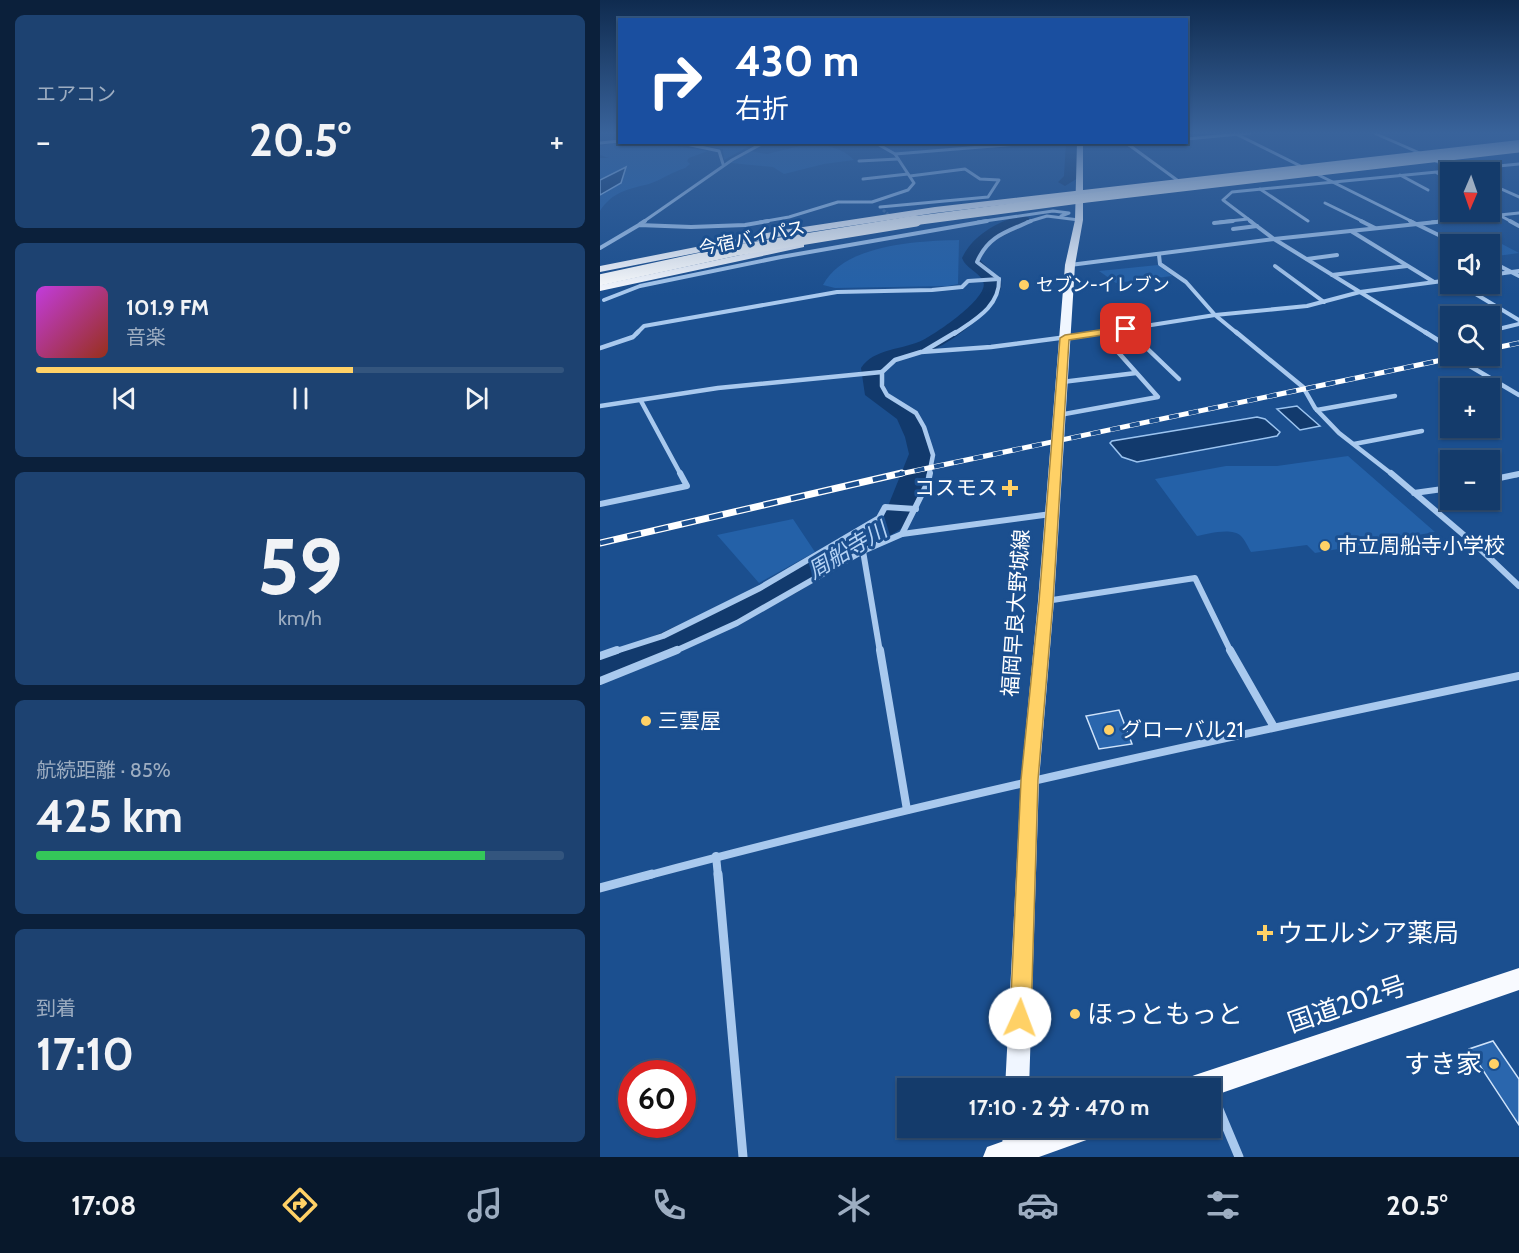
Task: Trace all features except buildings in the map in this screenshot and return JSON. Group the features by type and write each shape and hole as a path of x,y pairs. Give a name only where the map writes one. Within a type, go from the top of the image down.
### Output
{"highway":[{"name":"今宿バイパス","path":"600,288 791,246 1134,187"},
{"path":"600,273 756,241 948,210 1153,187"},
{"name":"今宿バイパス","path":"600,269 777,234 1079,196 1170,187"},
{"path":"600,280 761,246 953,215 1183,187"},
{"name":"国道202号","path":"1221,1081 1519,979"},
{"path":"1009,1145 1039,1138"}],"main road":[{"name":"福岡早良大野城線","path":"1017,1078 1030,780 1046,602 1070,265 1078,220 1079,187"}],"street":[{"path":"600,248 670,205 693,187"},
{"path":"639,225 691,227 745,225 789,217 838,202 872,202 908,190 910,187"},
{"path":"872,202 881,208 988,197 994,187"},
{"path":"1284,187 1232,192 1223,200 1274,239 1440,341"},
{"path":"1339,187 1440,236"},
{"path":"1422,187 1428,190"},
{"path":"1500,188 1519,197"},
{"path":"1260,189 1308,221"},
{"path":"1325,203 1376,229"},
{"path":"604,300 640,286 781,257 1025,214 1053,211 1069,213 1061,216"},
{"path":"1500,215 1519,213"},
{"path":"1500,215 1519,226"},
{"path":"999,279 977,262 983,248 991,239 1030,221 1047,216 1078,220"},
{"path":"1214,223 1248,219"},
{"path":"1070,265 1274,239 1444,222"},
{"path":"1233,229 1258,226"},
{"path":"1351,231 1434,282"},
{"path":"1159,255 1160,264 1186,282 1215,315 1303,387 1317,410 1519,586"},
{"path":"1307,259 1337,255"},
{"path":"1275,266 1324,302"},
{"path":"1332,275 1408,266"},
{"path":"1500,266 1519,276"},
{"path":"1500,274 1519,271"},
{"path":"600,348 633,337 644,326 786,299 837,292 932,290 962,286 968,281 999,279"},
{"path":"600,406 718,388 882,372 895,360 921,352 956,334 992,304 999,293 999,279"},
{"path":"921,352 1065,338 1215,315 1307,306 1360,292 1440,281"},
{"path":"1475,294 1519,322"},
{"path":"1500,328 1519,322"},
{"path":"1126,329 1179,379"},
{"path":"1058,415 1158,397 1101,333"},
{"path":"1470,366 1519,394"},
{"path":"882,372 882,386 887,395 916,413 924,427 933,456 928,482 902,534"},
{"path":"1062,382 1136,373"},
{"path":"1317,410 1395,396"},
{"path":"600,504 687,486 641,401"},
{"path":"1354,444 1422,431"},
{"path":"1500,478 1519,474"},
{"path":"1414,493 1440,489"},
{"path":"600,656 663,636 760,588 879,518 885,507 913,508"},
{"path":"600,681 737,623 863,551 902,534 1051,514"},
{"path":"863,551 907,810"},
{"path":"1046,602 1195,578 1223,639 1274,727"},
{"path":"600,888 716,856 1030,780 1519,676"},
{"path":"716,856 743,1157"},
{"path":"1221,1123 1239,1157"}],"shaded area":[{"path":"600,187 614,187 600,195"},
{"path":"614,187 637,187 615,195 600,211 600,195"},
{"path":"959,240 958,284 835,288 823,285 833,271 847,261 865,253 904,244"},
{"path":"1500,243 1519,253 1500,256"},
{"path":"1158,265 1172,276 1116,283 1099,271"},
{"path":"1297,406 1320,426 1300,430 1277,409"},
{"path":"1257,417 1265,419 1280,432 1277,436 1137,462 1122,457 1110,443 1112,441"},
{"path":"1348,456 1435,532 1315,553 1307,545 1251,552 1237,533 1219,532 1197,536 1155,479 1226,466 1277,466"},
{"path":"793,519 815,552 759,583 717,535"}],"waterway":[{"name":"周船寺川","path":"600,668 654,648 786,587 895,521 905,501 921,454 917,437 906,415 876,395 871,368 892,356 930,344 977,309 986,300 993,285 990,277 972,262 970,258 973,251 978,244 992,234 1023,220"}],"tunnel":[{"path":"883,210 892,218"}],"railway":[{"path":"1500,347 1519,343"},
{"path":"895,475 1440,360"},
{"path":"600,543 902,473"}],"place":[{"name":"セブン-イレブン","path":"1024,285"},
{"name":"コスモス","path":"1010,488"},
{"name":"市立周船寺小学校","path":"1325,546"},
{"name":"三雲屋","path":"646,721"},
{"name":"グローバル21","path":"1109,730"},
{"name":"ウエルシア薬局","path":"1265,933"},
{"name":"ほっともっと","path":"1075,1014"},
{"name":"すき家","path":"1494,1064"}],"route":[{"path":"1020,1018 1030,780 1046,602 1065,338 1126,329"}]}
